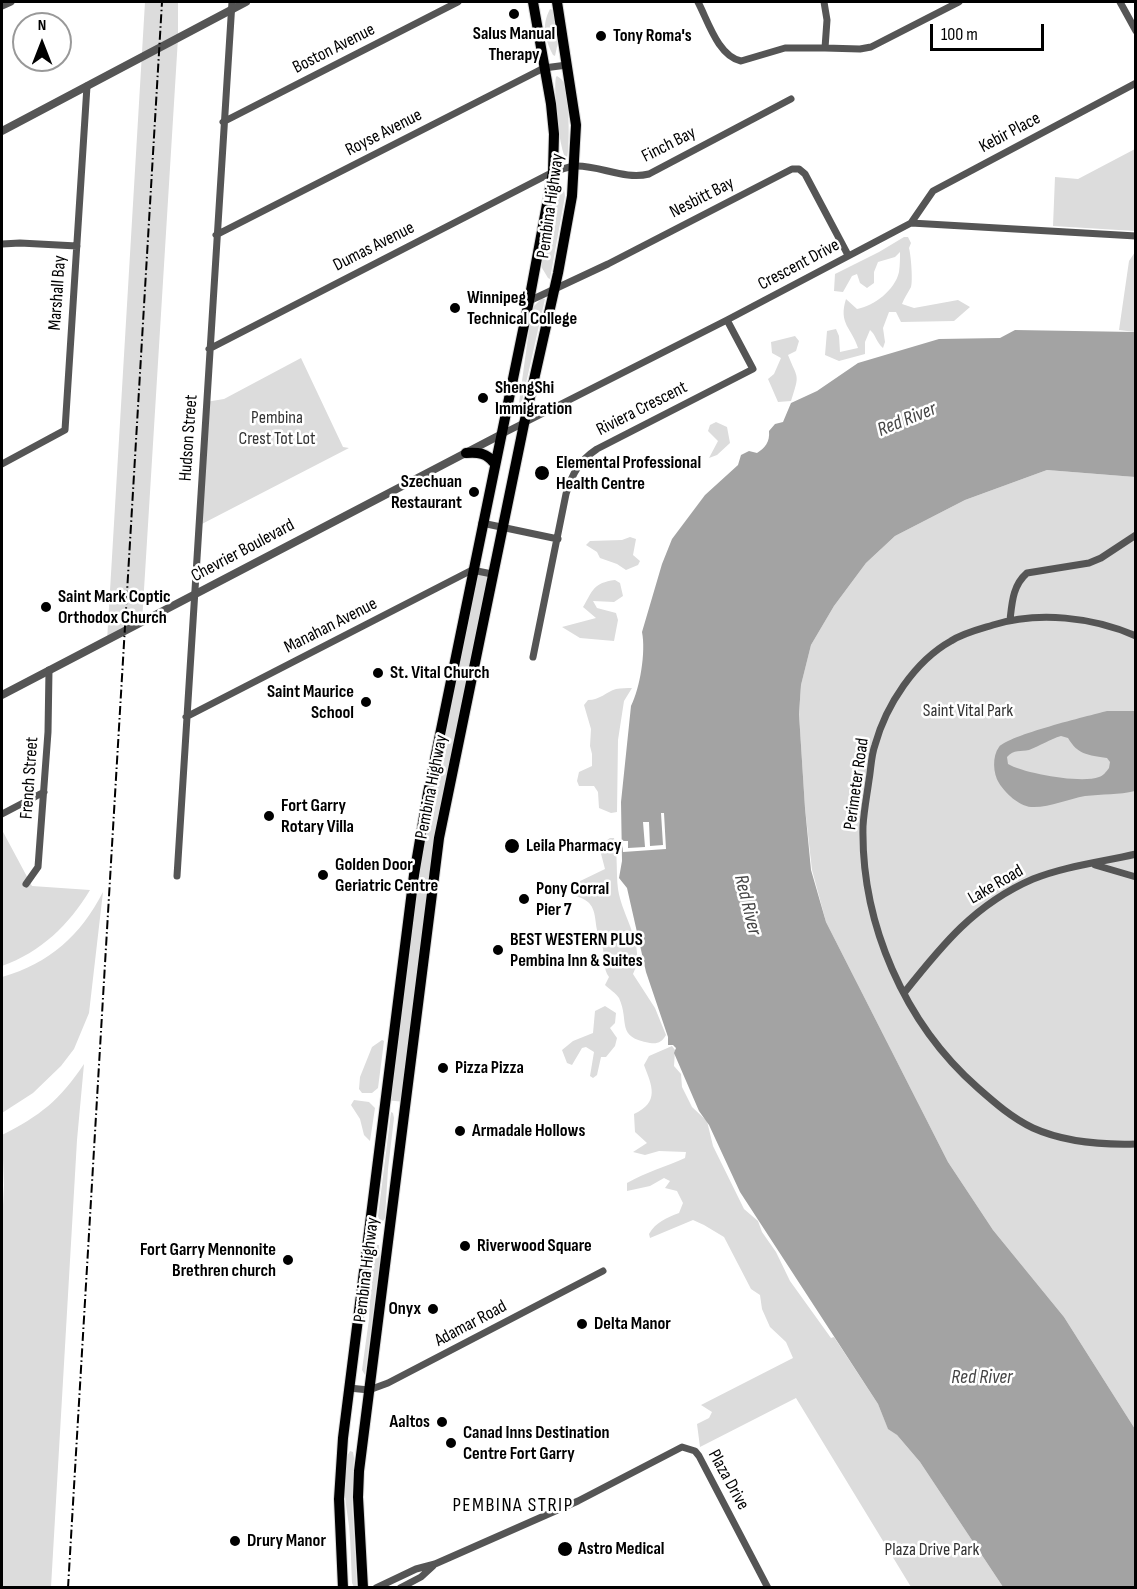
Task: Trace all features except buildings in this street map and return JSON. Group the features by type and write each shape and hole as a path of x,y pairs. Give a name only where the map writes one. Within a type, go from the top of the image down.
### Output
{"main road":[{"name":"Pembina Highway","path":"343,1587 339,1479 414,875 425,804 529,300 553,172 554,134 534,2"},
{"name":"Pembina Highway","path":"363,1587 358,1480 430,899 446,796 555,287 572,196 576,125 557,2"},
{"path":"466,453 483,454 494,464"},
{"path":"449,683 469,687"}],"street":[{"path":"2,6 11,2"},
{"path":"2,131 232,5 246,2"},
{"name":"Boston Avenue","path":"223,122 458,2"},
{"path":"698,2 721,45 734,60 749,61 785,48 860,49 871,47 950,4 959,2"},
{"path":"824,2 827,20 825,48"},
{"path":"1120,2 1136,31"},
{"name":"Hudson Street","path":"177,876 232,5"},
{"name":"Royse Avenue","path":"216,235 544,68 567,65"},
{"name":"Kebir Place","path":"911,223 933,191 1136,83"},
{"name":"Marshall Bay","path":"2,464 64,430 87,86"},
{"name":"Finch Bay","path":"553,172 575,166 629,175 649,174 790,99"},
{"name":"Nesbitt Bay","path":"529,300 555,287 566,285 792,169 805,174 848,255"},
{"name":"Dumas Avenue","path":"209,349 553,172"},
{"path":"911,223 1136,236"},
{"name":"Crescent Drive","path":"500,435 727,320 911,223"},
{"path":"2,244 76,246"},
{"name":"Riviera Crescent","path":"533,657 570,482 579,463 586,456 621,435 753,369 727,320"},
{"name":"Chevrier Boulevard","path":"2,695 500,435"},
{"path":"482,523 558,539"},
{"path":"1010,620 1012,600 1017,585 1027,573 1089,563 1101,558 1136,535"},
{"path":"472,570 492,574"},
{"name":"Manahan Avenue","path":"186,717 472,570"},
{"name":"Perimeter Road","path":"1136,636 1094,623 1033,618 1010,620 952,640 930,656 911,677 889,708 874,746 863,824 869,898 878,931 904,993 924,1027 951,1061 987,1096 1033,1128 1060,1136 1116,1145 1136,1144"},
{"name":"French Street","path":"26,884 38,867 48,732 49,670"},
{"path":"2,814 44,792"},
{"name":"Lake Road","path":"904,993 942,945 976,912 1005,894 1033,879 1061,870 1136,854"},
{"path":"1092,864 1136,877"},
{"name":"Adamar Road","path":"349,1388 369,1390 413,1371 603,1271"},
{"name":"Plaza Drive","path":"376,1587 416,1569 435,1564 578,1501 682,1447 695,1451 699,1456 768,1587"},
{"name":"Plaza Drive","path":"400,1587 421,1577 435,1564"}],"green space":[{"path":"145,2 178,2 178,38 142,622 107,641"},
{"path":"550,9 553,10 558,42 555,56 550,49 545,32"},
{"path":"556,77 564,83 567,98 569,132 567,158 563,151 559,130 555,94"},
{"path":"1135,149 1135,231 1053,226 1055,177 1078,179"},
{"path":"559,184 564,189 565,196 550,279 542,268 541,261"},
{"path":"904,237 908,237 911,243 909,248 912,279 911,287 902,304 914,308 958,300 970,307 954,321 901,322 896,312 889,312 883,328 885,342 883,348 870,330 865,342 865,354 839,361 825,355 827,331 836,329 840,352 858,348 845,320 846,299 857,309 883,296 897,279 900,252 895,257 878,262 874,272 874,283 867,288 860,283 857,274 852,276 843,292 834,291 835,274"},
{"path":"1135,252 1135,332 1119,330 1129,261"},
{"path":"542,298 545,299 520,410 518,410 532,308"},
{"path":"795,336 799,341 796,351 788,355 796,373 796,386 791,401 778,402 768,379 774,374 781,358 772,353 771,342"},
{"name":"Pembina Crest Tot Lot","path":"301,358 343,447 349,448 198,526 206,402 224,399"},
{"path":"716,422 727,427 730,443 717,455 709,458 718,441 708,431 710,425"},
{"name":"Saint Vital Park","path":"1047,470 1135,477 1135,1429 1064,1317 993,1230 948,1162 826,922 812,870 805,808 799,714 801,685 811,645 834,606 866,563 895,536 965,500"},
{"path":"630,537 636,539 633,555 640,561 638,565 626,570 600,558 597,552 586,545 590,541 622,540"},
{"path":"471,571 492,574 447,793 405,1102 385,1100 414,875"},
{"path":"615,580 620,583 623,596 614,602 593,601 597,608 616,613 618,620 614,641 580,638 562,627 596,618 583,607 598,585"},
{"path":"632,688 624,701 618,740 617,812 611,813 599,808 598,792 594,786 579,786 577,781 579,772 592,766 591,729 584,705 588,700 596,699 616,689"},
{"path":"2,830 32,886 90,890 73,915 53,936 29,953 2,966"},
{"path":"610,838 614,838 620,900 637,953 637,964 633,974 655,1008 666,1035 658,1043 632,1037 625,1027 619,998 605,985 609,977 593,909 587,901 576,896 574,884 605,869 599,846"},
{"path":"103,892 89,1013 74,1049 61,1066 33,1093 2,1113 2,977 35,964 62,946 84,922"},
{"path":"605,1006 616,1013 615,1023 610,1028 617,1038 615,1046 606,1057 601,1057 597,1075 593,1078 590,1076 594,1052 586,1047 582,1048 572,1065 567,1063 562,1050 573,1041 593,1033 595,1011"},
{"path":"384,1041 378,1088 372,1093 362,1093 359,1089 360,1077 372,1047"},
{"name":"Plaza Drive Park","path":"672,1046 675,1050 674,1066 681,1074 682,1087 692,1107 707,1121 713,1146 744,1209 758,1221 790,1281 831,1338 834,1337 878,1404 888,1428 920,1462 1003,1587 911,1587 796,1398 700,1447 697,1424 709,1418 712,1412 701,1405 793,1358 786,1342 770,1327 762,1309 760,1295 751,1289 724,1237 693,1220 650,1238 649,1234 655,1226 679,1213 683,1203 677,1191 665,1188 670,1181 664,1178 650,1186 627,1191 627,1183 685,1158 686,1152 659,1151 645,1155 633,1152 647,1143 635,1132 634,1114 651,1099 651,1087 644,1065 649,1056"},
{"path":"84,1064 77,1140 51,1587 2,1587 4,1185 2,1135 48,1106 66,1088"},
{"path":"354,1100 369,1102 375,1108 370,1141 364,1135 360,1119 351,1105"},
{"path":"391,1112 394,1118 385,1218 381,1224 378,1216"},
{"path":"377,1245 379,1245 380,1258 365,1375 362,1370 369,1319 372,1262"},
{"path":"350,1451 353,1452 354,1458 352,1501 357,1588 352,1583 350,1533 344,1488 344,1467"}],"water":[{"name":"Red River","path":"1015,330 1135,332 1135,477 1047,470 965,500 895,536 866,563 834,606 811,645 801,685 799,714 805,808 811,870 826,922 948,1162 993,1230 1064,1317 1135,1429 1135,1587 1003,1587 920,1462 897,1435 888,1429 878,1404 740,1192 709,1125 699,1111 674,1053 676,1048 668,1045 668,1037 646,972 627,888 619,878 622,861 621,802 631,706 637,690 643,659 642,632 662,564 672,539 705,495 738,465 741,455 749,451 757,453 765,447 769,431 775,424 783,422 791,403 817,391 858,363 939,339 1000,338"},
{"path":"1107,711 1135,711 1135,791 1085,796 1052,805 1031,807 1017,802 1002,787 995,775 994,765 999,747 1017,737","holes":["1061,736 1068,738 1080,751 1107,758 1110,762 1109,768 1104,774 1091,779 1066,778 1026,771 1008,764 1007,757 1012,753 1029,750"]}],"pier":[{"path":"661,813 664,813 666,849 623,852 622,841 628,841 628,848 645,847 643,822 649,822 650,846 663,845"}],"railway":[{"path":"68,1588 162,2"}],"place":[{"name":"Salus Manual Therapy","path":"514,14"},
{"name":"Tony Roma's","path":"601,36"},
{"name":"Winnipeg Technical College","path":"455,308"},
{"name":"ShengShi Immigration","path":"483,398"},
{"name":"Elemental Professional Health Centre","path":"542,473"},
{"name":"Szechuan Restaurant","path":"474,492"},
{"name":"Saint Mark Coptic Orthodox Church","path":"46,607"},
{"name":"St. Vital Church","path":"378,673"},
{"name":"Saint Maurice School","path":"366,702"},
{"name":"Fort Garry Rotary Villa","path":"269,816"},
{"name":"Leila Pharmacy","path":"512,846"},
{"name":"Golden Door Geriatric Centre","path":"323,875"},
{"name":"Pony Corral Pier 7","path":"524,899"},
{"name":"BEST WESTERN PLUS Pembina Inn & Suites","path":"498,950"},
{"name":"Pizza Pizza","path":"443,1068"},
{"name":"Armadale Hollows","path":"460,1131"},
{"name":"Riverwood Square","path":"465,1246"},
{"name":"Fort Garry Mennonite Brethren church","path":"288,1260"},
{"name":"Onyx","path":"433,1309"},
{"name":"Delta Manor","path":"582,1324"},
{"name":"Aaltos","path":"442,1422"},
{"name":"Canad Inns Destination Centre Fort Garry","path":"451,1443"},
{"name":"Drury Manor","path":"235,1541"},
{"name":"Astro Medical","path":"565,1549"}],"district":[{"name":"PEMBINA STRIP","path":"513,1506"}]}
